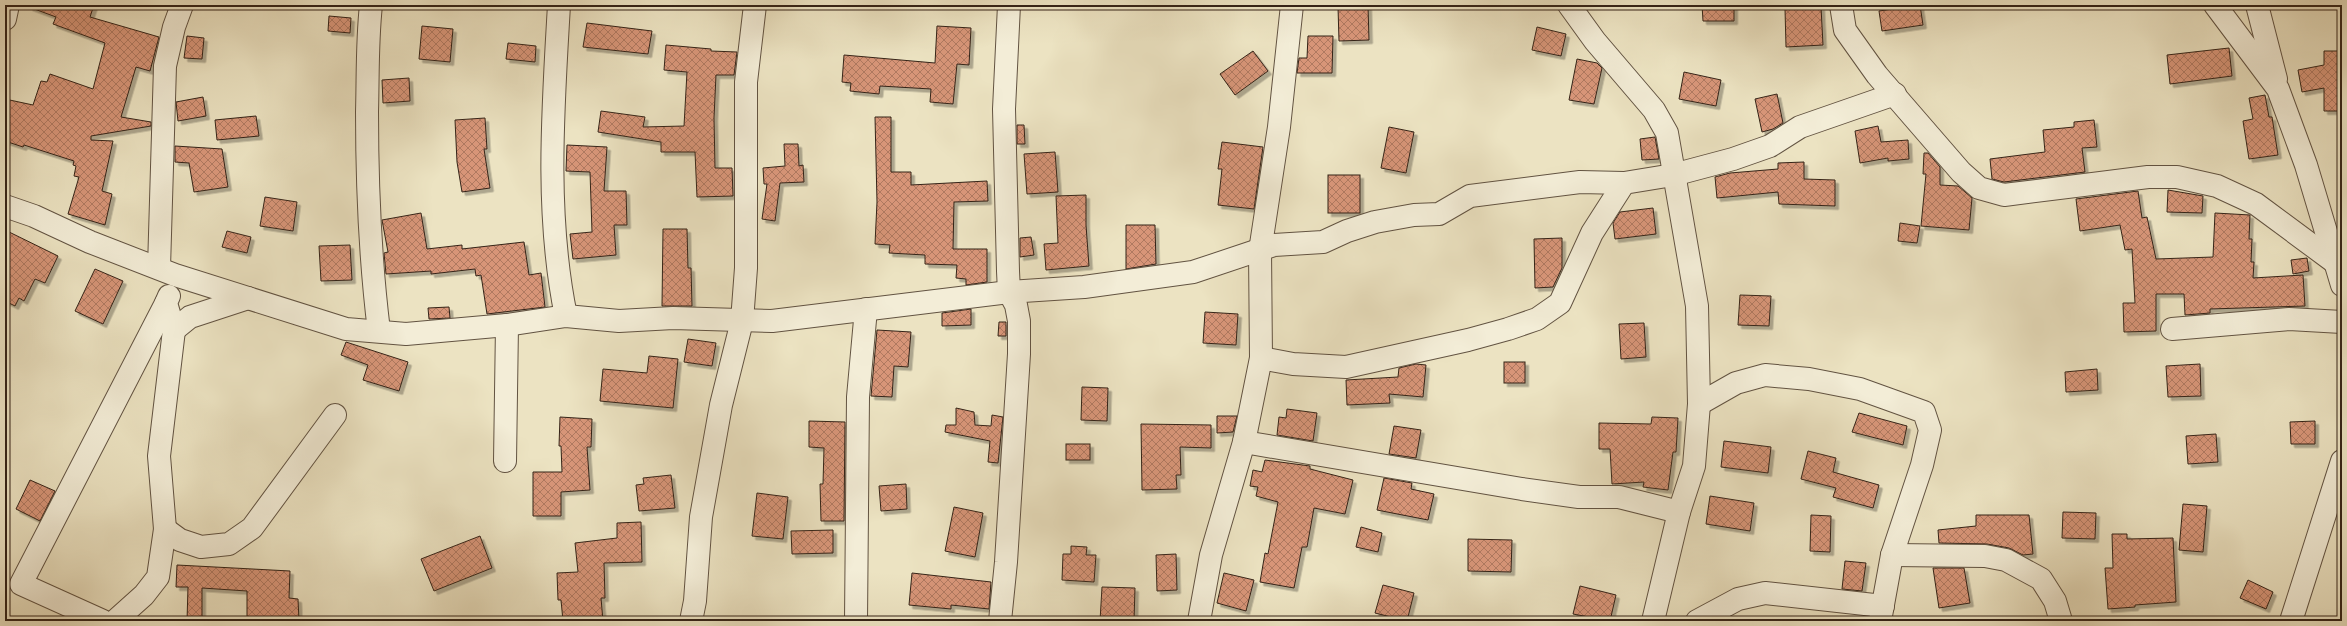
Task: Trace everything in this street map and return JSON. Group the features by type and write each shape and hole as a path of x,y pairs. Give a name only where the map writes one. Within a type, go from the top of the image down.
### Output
{"street":[{"path":"5,19 8,5"},
{"path":"115,621 144,595 158,577 164,529 159,456 174,330 166,303 165,66 174,27 182,5"},
{"path":"371,5 368,35 367,155 373,283 379,331"},
{"path":"559,5 555,71 553,209 558,275 566,316"},
{"path":"690,621 696,601 701,517 721,405 742,321 746,268 746,82 755,5"},
{"path":"1000,621 1006,562 1019,354 1019,321 1016,305 1009,292 1004,109 1009,5"},
{"path":"1199,621 1211,554 1244,442 1261,358 1260,251 1279,127 1292,5"},
{"path":"1569,5 1595,41 1654,110 1667,133 1673,175 1697,306 1699,404 1694,466 1680,512 1653,621"},
{"path":"1840,5 1845,30 1877,75 1961,172 1979,188 2004,195 2148,177 2177,177 2217,186 2256,204 2333,261"},
{"path":"2215,5 2278,89"},
{"path":"2257,5 2278,89 2306,165 2333,261 2342,285"},
{"path":"5,206 34,216 90,242 167,272 346,329 406,334 507,325 566,316 619,321 673,318 772,321 1009,292 1084,287 1192,272 1260,251 1274,245 1323,242 1347,231 1375,222 1414,215 1439,214 1470,196 1580,182 1624,183 1673,175 1733,159 1770,146 1800,127 1895,94"},
{"path":"1261,358 1293,364 1346,367 1468,340 1537,319 1560,303 1592,233 1624,183"},
{"path":"174,330 190,317 248,298"},
{"path":"104,621 21,584 166,303"},
{"path":"856,621 858,411 866,309"},
{"path":"2172,329 2289,319 2342,322"},
{"path":"505,461 507,325"},
{"path":"1696,621 1738,599 1765,593 1881,614 1892,555 1922,465 1930,430 1924,412 1860,389 1810,379 1765,375 1736,383 1699,404"},
{"path":"164,529 180,540 201,547 229,544 252,528 335,415"},
{"path":"1244,442 1522,489 1579,497 1619,497 1680,512"},
{"path":"2291,621 2342,461"},
{"path":"1892,555 1985,556 2006,560 2041,579 2055,601 2061,621"}],"building":[{"path":"30,5 94,5 90,17 159,37 150,71 136,67 121,117 151,122 151,126 91,136 91,140 113,141 102,191 112,194 105,225 68,214 79,177 74,176 76,166 73,165 74,161 24,145 23,147 5,141 5,99 33,105 41,81 47,82 50,74 93,89 105,43 53,24 56,17 29,7"},
{"path":"1702,5 1734,5 1734,21 1703,21"},
{"path":"1920,5 1923,25 1882,31 1879,11"},
{"path":"1368,6 1369,40 1339,41 1338,7"},
{"path":"1821,7 1823,45 1786,47 1785,9"},
{"path":"329,16 351,18 350,33 328,31"},
{"path":"587,23 652,31 648,54 583,47"},
{"path":"422,26 453,29 450,62 419,59"},
{"path":"937,26 971,28 969,65 957,64 953,104 930,102 931,89 880,86 879,94 850,91 851,83 842,82 844,55 935,63"},
{"path":"1537,27 1566,34 1561,56 1532,50"},
{"path":"187,36 204,38 202,59 184,58"},
{"path":"1308,36 1333,36 1332,73 1297,73 1299,58 1307,58"},
{"path":"508,43 536,46 535,62 506,59"},
{"path":"666,45 711,49 711,51 737,52 734,75 716,75 714,118 715,168 732,168 733,196 697,197 695,152 661,152 661,142 598,132 601,111 645,117 643,127 684,126 687,72 664,70"},
{"path":"2229,48 2232,76 2170,84 2167,55"},
{"path":"1253,51 1268,71 1235,95 1220,74"},
{"path":"2324,51 2342,51 2342,111 2324,111 2324,88 2302,92 2298,70 2324,65"},
{"path":"1577,59 1597,63 1602,68 1594,104 1569,100"},
{"path":"1684,72 1721,80 1716,106 1679,99"},
{"path":"409,78 410,101 383,103 382,80"},
{"path":"1777,94 1783,123 1773,129 1762,132 1755,99"},
{"path":"2265,95 2269,117 2272,117 2278,155 2249,159 2243,121 2253,119 2249,98"},
{"path":"203,97 206,116 178,121 176,102"},
{"path":"256,116 259,136 217,140 215,120"},
{"path":"875,117 891,117 891,172 911,172 911,185 987,181 988,201 954,202 953,249 987,249 987,282 966,285 966,279 956,278 957,265 925,264 925,255 889,253 890,245 875,244 877,202"},
{"path":"485,118 487,149 484,149 490,188 462,192 457,162 455,120"},
{"path":"2094,120 2097,147 2082,148 2085,172 2004,182 1992,179 1990,159 2045,152 2043,130 2074,127 2074,122"},
{"path":"1017,125 1024,125 1025,144 1017,144"},
{"path":"1878,126 1881,142 1908,140 1909,159 1888,161 1888,158 1860,163 1855,131"},
{"path":"1389,127 1414,132 1406,173 1381,168"},
{"path":"1655,137 1659,159 1642,160 1640,139"},
{"path":"1222,142 1263,147 1254,209 1218,205 1222,169 1218,169"},
{"path":"784,144 798,144 799,166 803,165 804,182 780,183 775,221 762,219 767,184 764,184 763,168 785,166"},
{"path":"567,145 607,147 604,191 626,191 627,225 614,225 616,255 573,259 570,234 592,232 590,172 566,171"},
{"path":"175,146 222,149 228,187 194,192 189,163 175,162"},
{"path":"1055,152 1058,192 1027,194 1024,154"},
{"path":"1924,153 1928,153 1940,167 1940,185 1958,186 1972,198 1969,230 1921,226 1926,174 1923,174"},
{"path":"1804,162 1804,179 1835,180 1835,206 1779,204 1778,192 1717,198 1715,177 1730,173 1778,169 1778,163"},
{"path":"1328,175 1360,175 1360,213 1328,213"},
{"path":"2168,190 2203,196 2202,213 2167,212"},
{"path":"2138,191 2142,218 2147,217 2156,259 2213,257 2215,213 2250,215 2249,239 2252,239 2251,262 2254,262 2253,278 2303,275 2305,306 2210,309 2210,313 2185,315 2184,294 2156,294 2156,331 2124,332 2123,303 2135,303 2132,249 2125,250 2120,225 2080,231 2076,199"},
{"path":"1086,195 1086,225 1089,266 1046,270 1044,244 1058,243 1056,196"},
{"path":"265,197 297,202 293,231 260,226"},
{"path":"1653,208 1656,234 1615,239 1613,223 1620,212"},
{"path":"421,213 427,249 462,245 462,249 524,242 529,275 541,273 545,307 487,314 481,275 476,276 475,269 431,274 431,271 386,274 384,253 388,252 382,220"},
{"path":"1900,223 1920,226 1917,243 1898,241"},
{"path":"1126,225 1155,225 1156,264 1126,269"},
{"path":"663,229 687,229 688,268 691,268 692,306 662,306"},
{"path":"5,230 58,256 45,283 35,279 24,301 19,298 15,306 5,301"},
{"path":"227,231 251,237 247,253 222,247"},
{"path":"1031,237 1034,255 1020,257 1020,238"},
{"path":"1562,238 1562,268 1553,287 1535,288 1534,239"},
{"path":"350,245 352,280 321,281 319,246"},
{"path":"2307,258 2309,271 2293,274 2291,260"},
{"path":"95,269 123,281 103,324 75,311"},
{"path":"1740,295 1771,296 1769,326 1738,325"},
{"path":"449,307 450,318 429,319 428,308"},
{"path":"971,309 971,325 942,326 942,313"},
{"path":"1205,312 1238,314 1236,345 1203,343"},
{"path":"999,322 1006,322 1006,336 998,336"},
{"path":"1644,323 1646,357 1621,359 1619,324"},
{"path":"877,330 911,332 908,367 894,366 892,397 871,396"},
{"path":"688,339 716,343 712,366 684,362"},
{"path":"346,342 408,362 399,391 363,380 368,365 341,355"},
{"path":"649,356 678,359 673,408 600,401 603,369 647,373"},
{"path":"1504,362 1525,362 1525,383 1504,383"},
{"path":"1416,364 1426,365 1423,397 1389,394 1390,403 1347,405 1346,380 1398,377 1399,368"},
{"path":"2200,364 2201,396 2168,397 2166,366"},
{"path":"2097,369 2098,390 2066,392 2065,372"},
{"path":"1082,387 1108,388 1107,421 1081,420"},
{"path":"956,408 974,412 975,425 991,426 992,415 1003,417 998,463 988,462 990,441 945,432 946,425 956,425"},
{"path":"1287,409 1317,413 1313,441 1277,435 1279,417 1286,418"},
{"path":"1859,413 1907,426 1903,445 1852,432"},
{"path":"1217,416 1237,416 1233,432 1217,433"},
{"path":"560,417 592,419 591,447 587,447 590,490 561,492 561,516 533,516 533,472 562,472 561,446 559,446"},
{"path":"1652,417 1678,418 1676,452 1673,452 1668,490 1643,487 1644,482 1612,484 1610,449 1599,449 1599,423 1651,424"},
{"path":"809,421 845,422 844,521 821,521 820,484 823,484 824,448 809,447"},
{"path":"2315,421 2315,444 2291,444 2290,422"},
{"path":"1141,424 1211,425 1211,448 1180,447 1181,475 1176,475 1177,489 1142,490"},
{"path":"1394,426 1421,430 1416,458 1389,454"},
{"path":"2216,434 2218,462 2188,464 2186,436"},
{"path":"1724,441 1771,447 1768,473 1721,467"},
{"path":"1066,444 1090,444 1090,460 1066,460"},
{"path":"1808,451 1836,458 1833,472 1879,485 1873,508 1833,497 1836,488 1801,479"},
{"path":"1265,460 1310,466 1310,469 1353,480 1345,514 1314,508 1307,547 1302,547 1294,588 1260,582 1265,553 1268,554 1278,502 1256,496 1258,487 1250,486 1253,470 1262,472"},
{"path":"671,475 675,508 639,511 636,485 644,484 643,478"},
{"path":"1384,478 1412,483 1411,489 1434,494 1428,520 1377,510"},
{"path":"30,480 55,491 40,521 16,509"},
{"path":"906,484 907,509 881,511 879,486"},
{"path":"757,493 788,497 783,539 752,536"},
{"path":"1710,496 1754,503 1750,531 1706,524"},
{"path":"2183,504 2207,506 2203,552 2179,550"},
{"path":"954,507 983,513 975,557 945,551"},
{"path":"2063,512 2096,513 2095,539 2062,538"},
{"path":"1811,515 1831,516 1830,552 1810,551"},
{"path":"1976,515 2029,515 2033,554 2023,555 2009,548 1987,544 1939,543 1938,530 1976,526"},
{"path":"641,522 642,562 604,563 605,598 601,598 603,621 563,621 561,600 558,600 557,573 578,572 575,543 617,538 617,523"},
{"path":"1361,527 1382,533 1378,552 1356,547"},
{"path":"833,530 833,553 792,554 791,531"},
{"path":"2112,534 2127,534 2127,539 2173,538 2176,602 2135,605 2135,607 2108,609 2105,568 2113,568"},
{"path":"480,536 492,568 434,591 421,559"},
{"path":"1468,539 1512,540 1511,572 1468,571"},
{"path":"1071,546 1087,547 1086,555 1096,555 1094,582 1062,580 1063,554 1071,554"},
{"path":"1176,554 1177,590 1157,591 1156,555"},
{"path":"1845,561 1866,563 1862,591 1842,589"},
{"path":"177,565 290,571 289,598 298,599 299,621 247,621 247,591 202,588 202,621 187,621 188,587 176,587"},
{"path":"1933,568 1964,568 1970,603 1939,608"},
{"path":"912,573 991,582 989,609 951,605 951,609 909,605"},
{"path":"1224,573 1254,580 1246,611 1217,603"},
{"path":"2248,580 2273,592 2266,609 2240,598"},
{"path":"1383,585 1414,593 1407,621 1375,613"},
{"path":"1580,586 1616,595 1610,621 1573,614"},
{"path":"1102,587 1135,588 1134,621 1100,621"}]}
